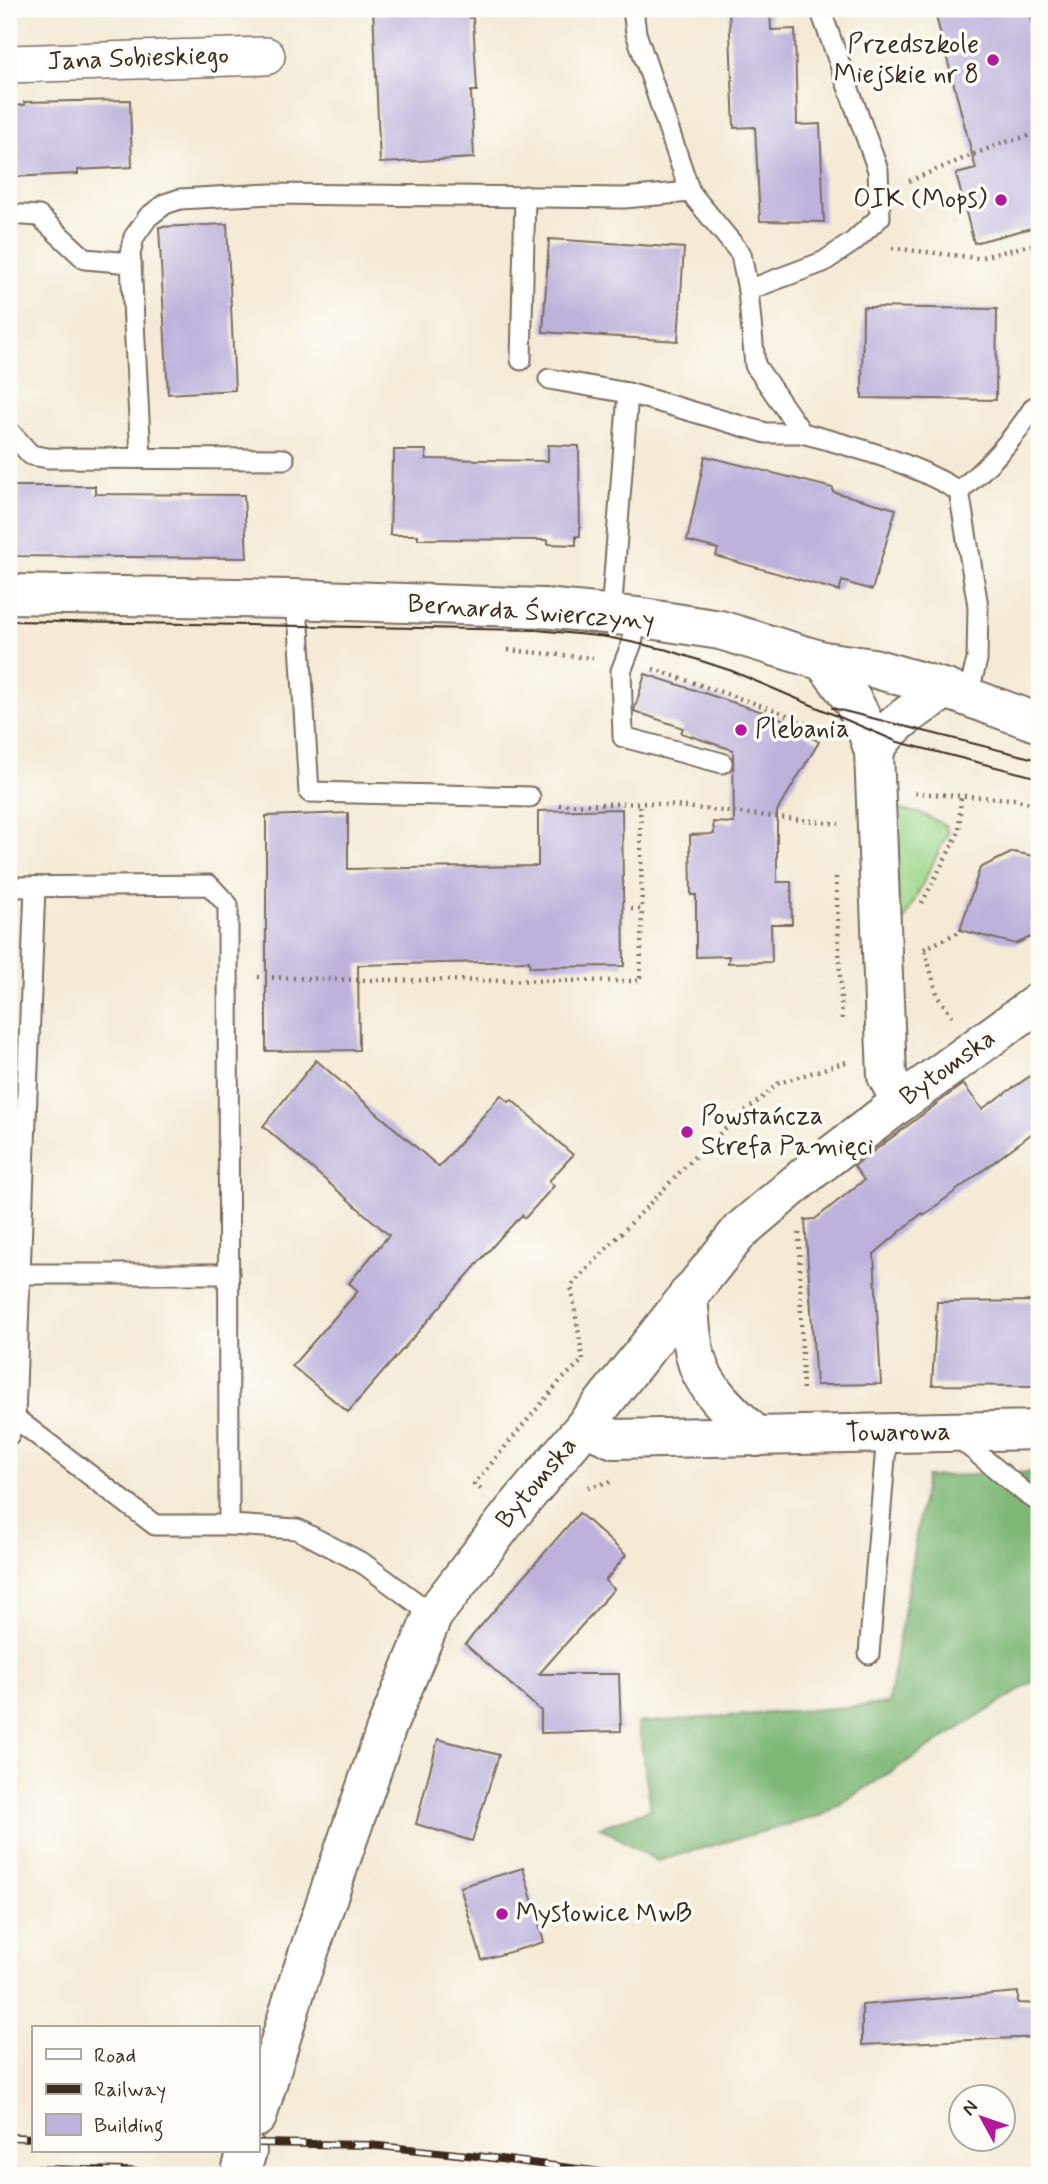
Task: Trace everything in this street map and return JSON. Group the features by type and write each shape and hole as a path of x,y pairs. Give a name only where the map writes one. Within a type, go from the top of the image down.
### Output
{"street":[{"name":"Jana Sobieskiego","path":"9,64 266,56"},
{"name":"Bernarda Świerczyny","path":"9,594 291,599 543,608 624,616 720,630 822,662 873,667 1039,723"},
{"path":"822,662 857,706 874,752 887,1076 901,1102"},
{"path":"874,752 883,736 897,723 956,694"},
{"name":"Bytomska","path":"259,2111 296,1989 386,1729 433,1615 740,1231 811,1171 901,1102 1039,1002"},
{"path":"688,1295 692,1342 699,1368 714,1391 757,1437"},
{"name":"Towarowa","path":"585,1426 614,1439 1039,1430"},
{"path":"240,2175 247,2152"}],"lane":[{"path":"633,9 636,33 690,192 741,254 748,290 755,365 802,433"},
{"path":"748,290 823,262 880,217 878,170 820,9"},
{"path":"141,458 130,254 134,237 148,217 165,204 180,199 271,194 624,198 690,192"},
{"path":"521,360 525,196"},
{"path":"9,214 39,216 85,259 131,263"},
{"path":"549,379 628,393 766,433 802,433 858,448 935,477 959,491"},
{"path":"628,393 624,616 632,643 621,671 623,737 722,763"},
{"path":"959,491 988,466 1016,435 1034,407 1039,406"},
{"path":"9,431 31,455 48,458 284,459"},
{"path":"956,694 977,660 978,606 959,491"},
{"path":"291,599 299,627 309,792 530,797"},
{"path":"9,887 209,885 228,905 229,1525"},
{"path":"35,887 14,1274 12,1427 155,1525 297,1529 364,1564 433,1615"},
{"path":"14,1274 229,1274"},
{"path":"952,1432 1039,1502"},
{"path":"869,1654 887,1434"}],"path":[{"path":"879,194 999,144 1039,133"},
{"path":"864,232 883,247 978,258 1039,243"},
{"path":"495,649 624,661 712,687 834,736"},
{"path":"835,836 854,796 897,793 961,794 1039,804"},
{"path":"921,905 959,832 961,794"},
{"path":"559,805 640,803 840,824"},
{"path":"258,965 258,978 640,981 640,803"},
{"path":"836,876 842,1023"},
{"path":"631,909 642,909"},
{"path":"924,950 965,929"},
{"path":"921,939 938,997 959,1025"},
{"path":"845,1049 847,1072"},
{"path":"583,1360 571,1286 702,1149 779,1083 846,1062"},
{"path":"799,1232 803,1394"}],"green space":[{"path":"894,809 919,813 945,825 948,833 898,933"},
{"path":"1039,1472 1039,1678 823,1815 657,1861 600,1827 651,1809 638,1723 888,1704 926,1477"}],"building":[{"path":"373,9 469,9 469,18 473,18 477,91 471,91 474,158 380,163"},
{"path":"729,9 770,9 771,30 795,29 797,125 820,124 824,222 760,221 755,127 734,128"},
{"path":"934,9 1029,9 1039,48 1039,226 974,243 956,174 976,169"},
{"path":"130,100 132,167 78,170 78,174 9,177 9,106 25,105 24,102"},
{"path":"227,224 235,390 168,394 159,227"},
{"path":"549,239 684,248 678,341 543,332"},
{"path":"863,307 997,309 996,400 862,398"},
{"path":"548,445 579,446 580,536 576,536 576,545 548,544 548,540 418,539 418,535 390,535 394,450 426,450 426,459 548,461"},
{"path":"705,456 833,488 833,492 896,509 872,590 842,581 839,591 716,556 718,549 687,541"},
{"path":"9,486 95,486 95,494 244,495 247,558 9,556"},
{"path":"645,674 778,717 819,742 777,811 777,882 791,882 792,924 771,924 772,962 728,963 729,956 696,957 696,895 691,895 690,835 714,834 713,822 734,823 733,750 681,733 683,728 634,711"},
{"path":"622,809 624,966 530,967 529,961 358,965 359,1050 266,1051 266,816 348,813 348,869 538,866 538,811"},
{"path":"1013,852 1039,857 1039,933 1016,944 960,930 980,868"},
{"path":"316,1060 439,1167 501,1095 509,1102 512,1100 573,1155 549,1181 554,1186 525,1218 522,1215 500,1238 348,1412 292,1366 358,1291 349,1283 389,1235 263,1126"},
{"path":"1039,1070 1039,1128 924,1215 922,1213 874,1254 881,1384 816,1385 805,1220 815,1219 864,1180 854,1166 963,1084 982,1109"},
{"path":"1039,1301 1039,1386 932,1385 937,1302"},
{"path":"579,1513 626,1555 605,1581 614,1589 539,1674 619,1674 621,1731 541,1733 541,1711 465,1644"},
{"path":"438,1739 499,1755 472,1841 416,1824"},
{"name":"Mysłowice MwB","path":"523,1868 544,1942 482,1960 460,1887"},
{"path":"1018,1992 1018,2003 1039,2004 1039,2037 862,2045 862,2005"}],"tram line":[{"path":"9,621 537,630 607,637 668,650 732,671 898,742 1039,778"},
{"path":"832,708 1039,760"}],"railway":[{"path":"9,2137 32,2138"},
{"path":"259,2143 369,2145 625,2175"},
{"path":"9,2168 273,2175"}],"place":[{"name":"Przedszkole Miejskie nr 8","path":"993,60"},
{"name":"OIK (Mops)","path":"1001,200"},
{"name":"Plebania","path":"741,730"},
{"name":"Powstańcza Strefa Pamięci","path":"687,1132"},
{"name":"Mysłowice MwB","path":"502,1914"}]}
